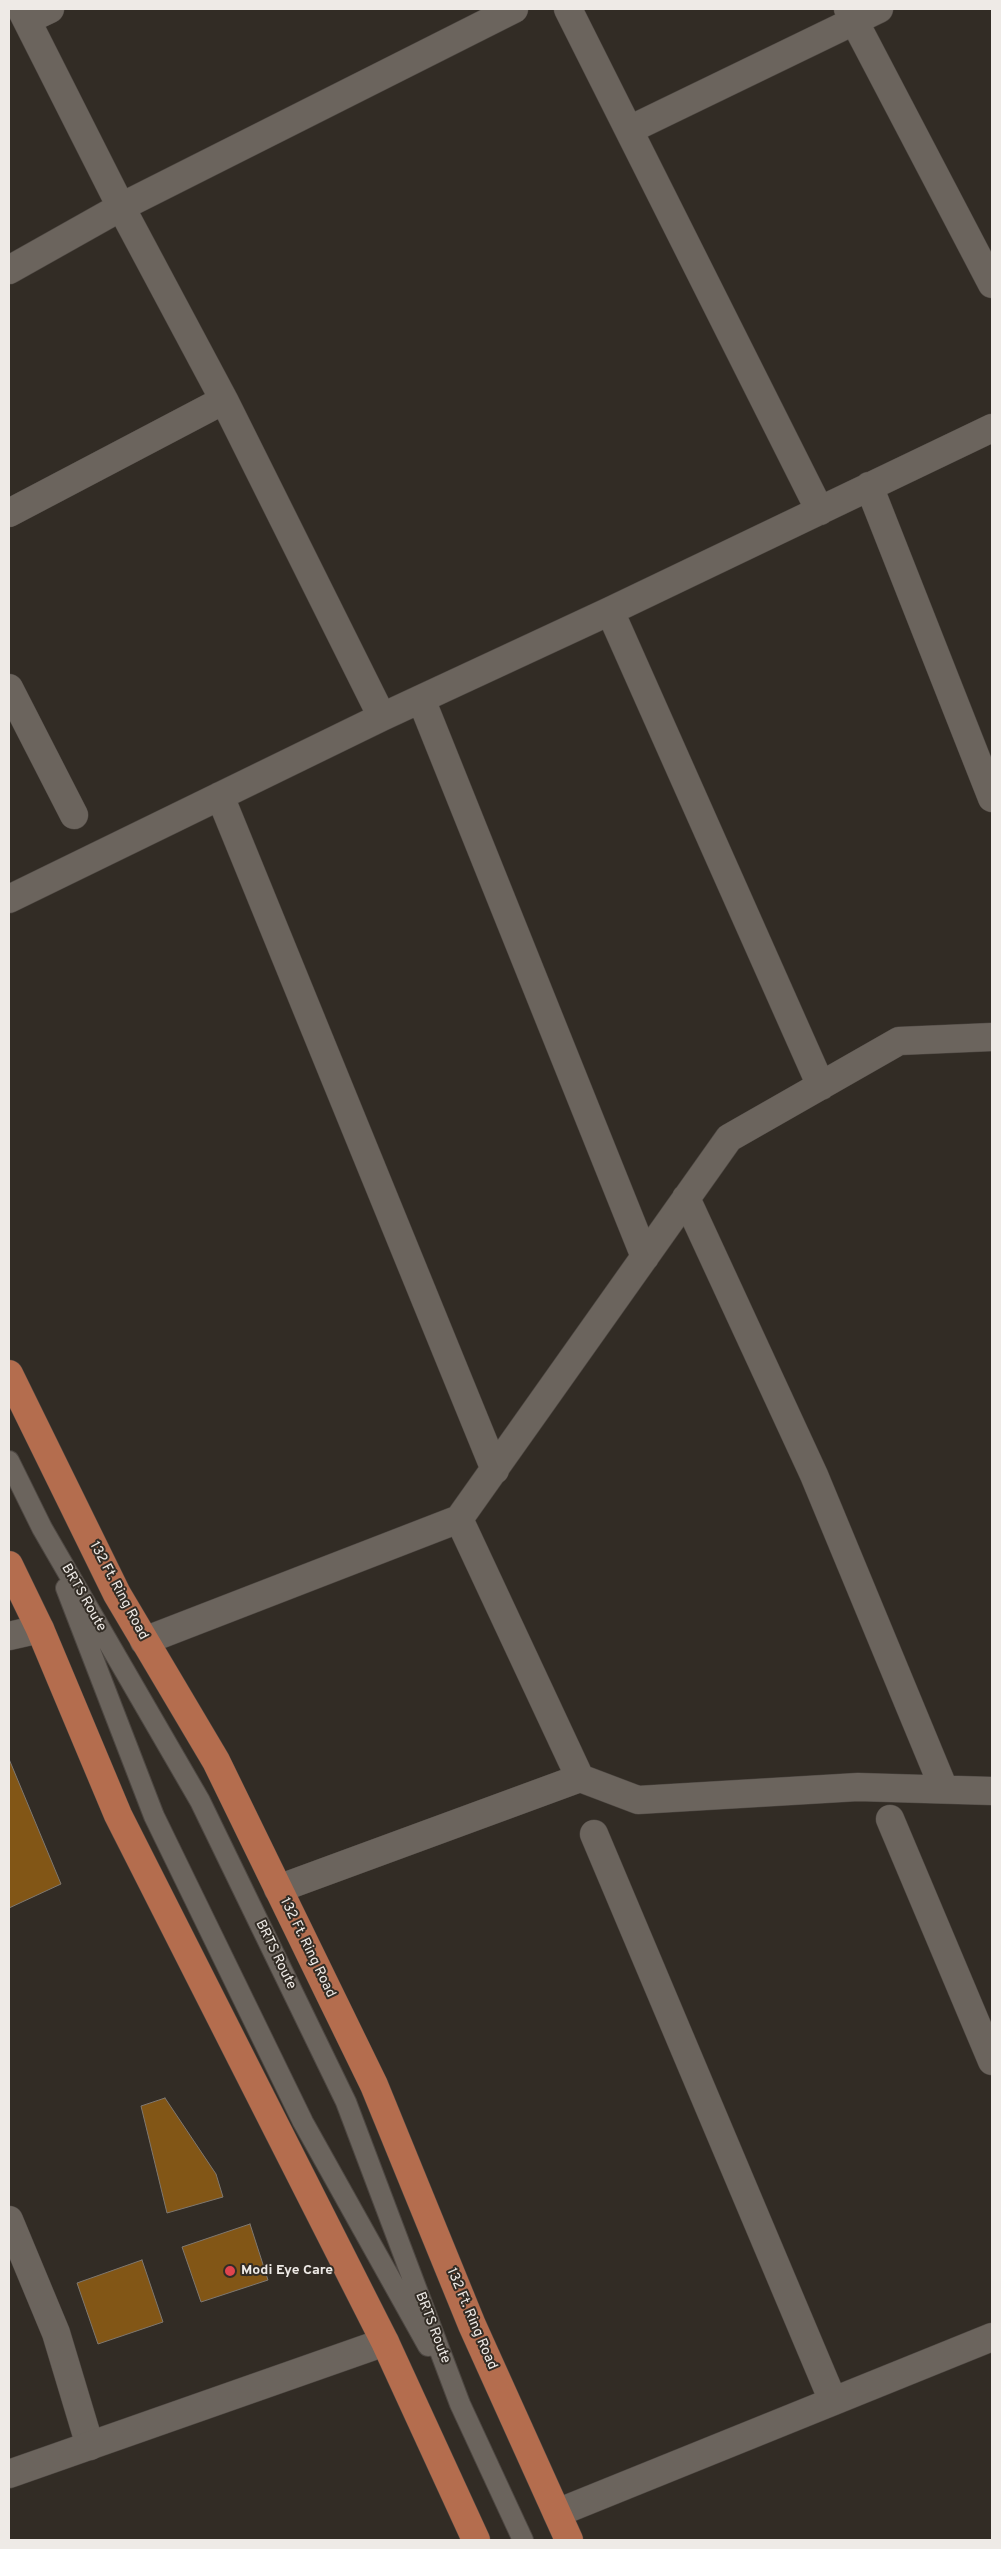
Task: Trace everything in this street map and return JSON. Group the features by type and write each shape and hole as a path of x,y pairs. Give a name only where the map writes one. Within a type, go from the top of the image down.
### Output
{"main road":[{"name":"132 Ft. Ring Road","path":"9,1374 117,1594 216,1761 374,2084 472,2325 570,2540"},
{"path":"9,1565 40,1629 118,1815 385,2342 476,2540"}],"street":[{"path":"9,270 121,207 514,9"},
{"path":"568,9 820,511"},
{"path":"628,130 851,15 879,9"},
{"path":"33,13 121,207 224,400 382,717"},
{"path":"851,15 992,284"},
{"path":"9,513 224,400"},
{"path":"9,899 382,717 610,611 992,428"},
{"path":"869,486 992,798"},
{"path":"610,611 821,1086"},
{"path":"9,688 74,815"},
{"path":"421,699 645,1257"},
{"path":"220,796 495,1470"},
{"path":"144,1641 459,1519 729,1138 899,1041 992,1037"},
{"path":"686,1198 814,1475 944,1790"},
{"path":"459,1519 580,1778"},
{"path":"9,1636 40,1629"},
{"path":"278,1889 580,1778 638,1800 858,1787 992,1791"},
{"path":"890,1818 992,2061"},
{"path":"594,1834 833,2402"},
{"path":"9,2220 56,2333 90,2446"},
{"path":"557,2513 992,2337"},
{"path":"9,2474 385,2342"}],"lane":[{"name":"BRTS Route","path":"9,1461 42,1528 200,1801 346,2102 460,2404 523,2540"},
{"name":"BRTS Route","path":"42,1528 154,1816 303,2122 460,2404"}],"building":[{"path":"9,1759 61,1884 9,1908"},
{"path":"165,2098 216,2174 223,2197 167,2213 141,2106"},
{"path":"250,2224 268,2280 201,2302 182,2247"},
{"path":"142,2260 163,2322 98,2344 77,2283"}],"place":[{"name":"Modi Eye Care","path":"230,2271"}]}
